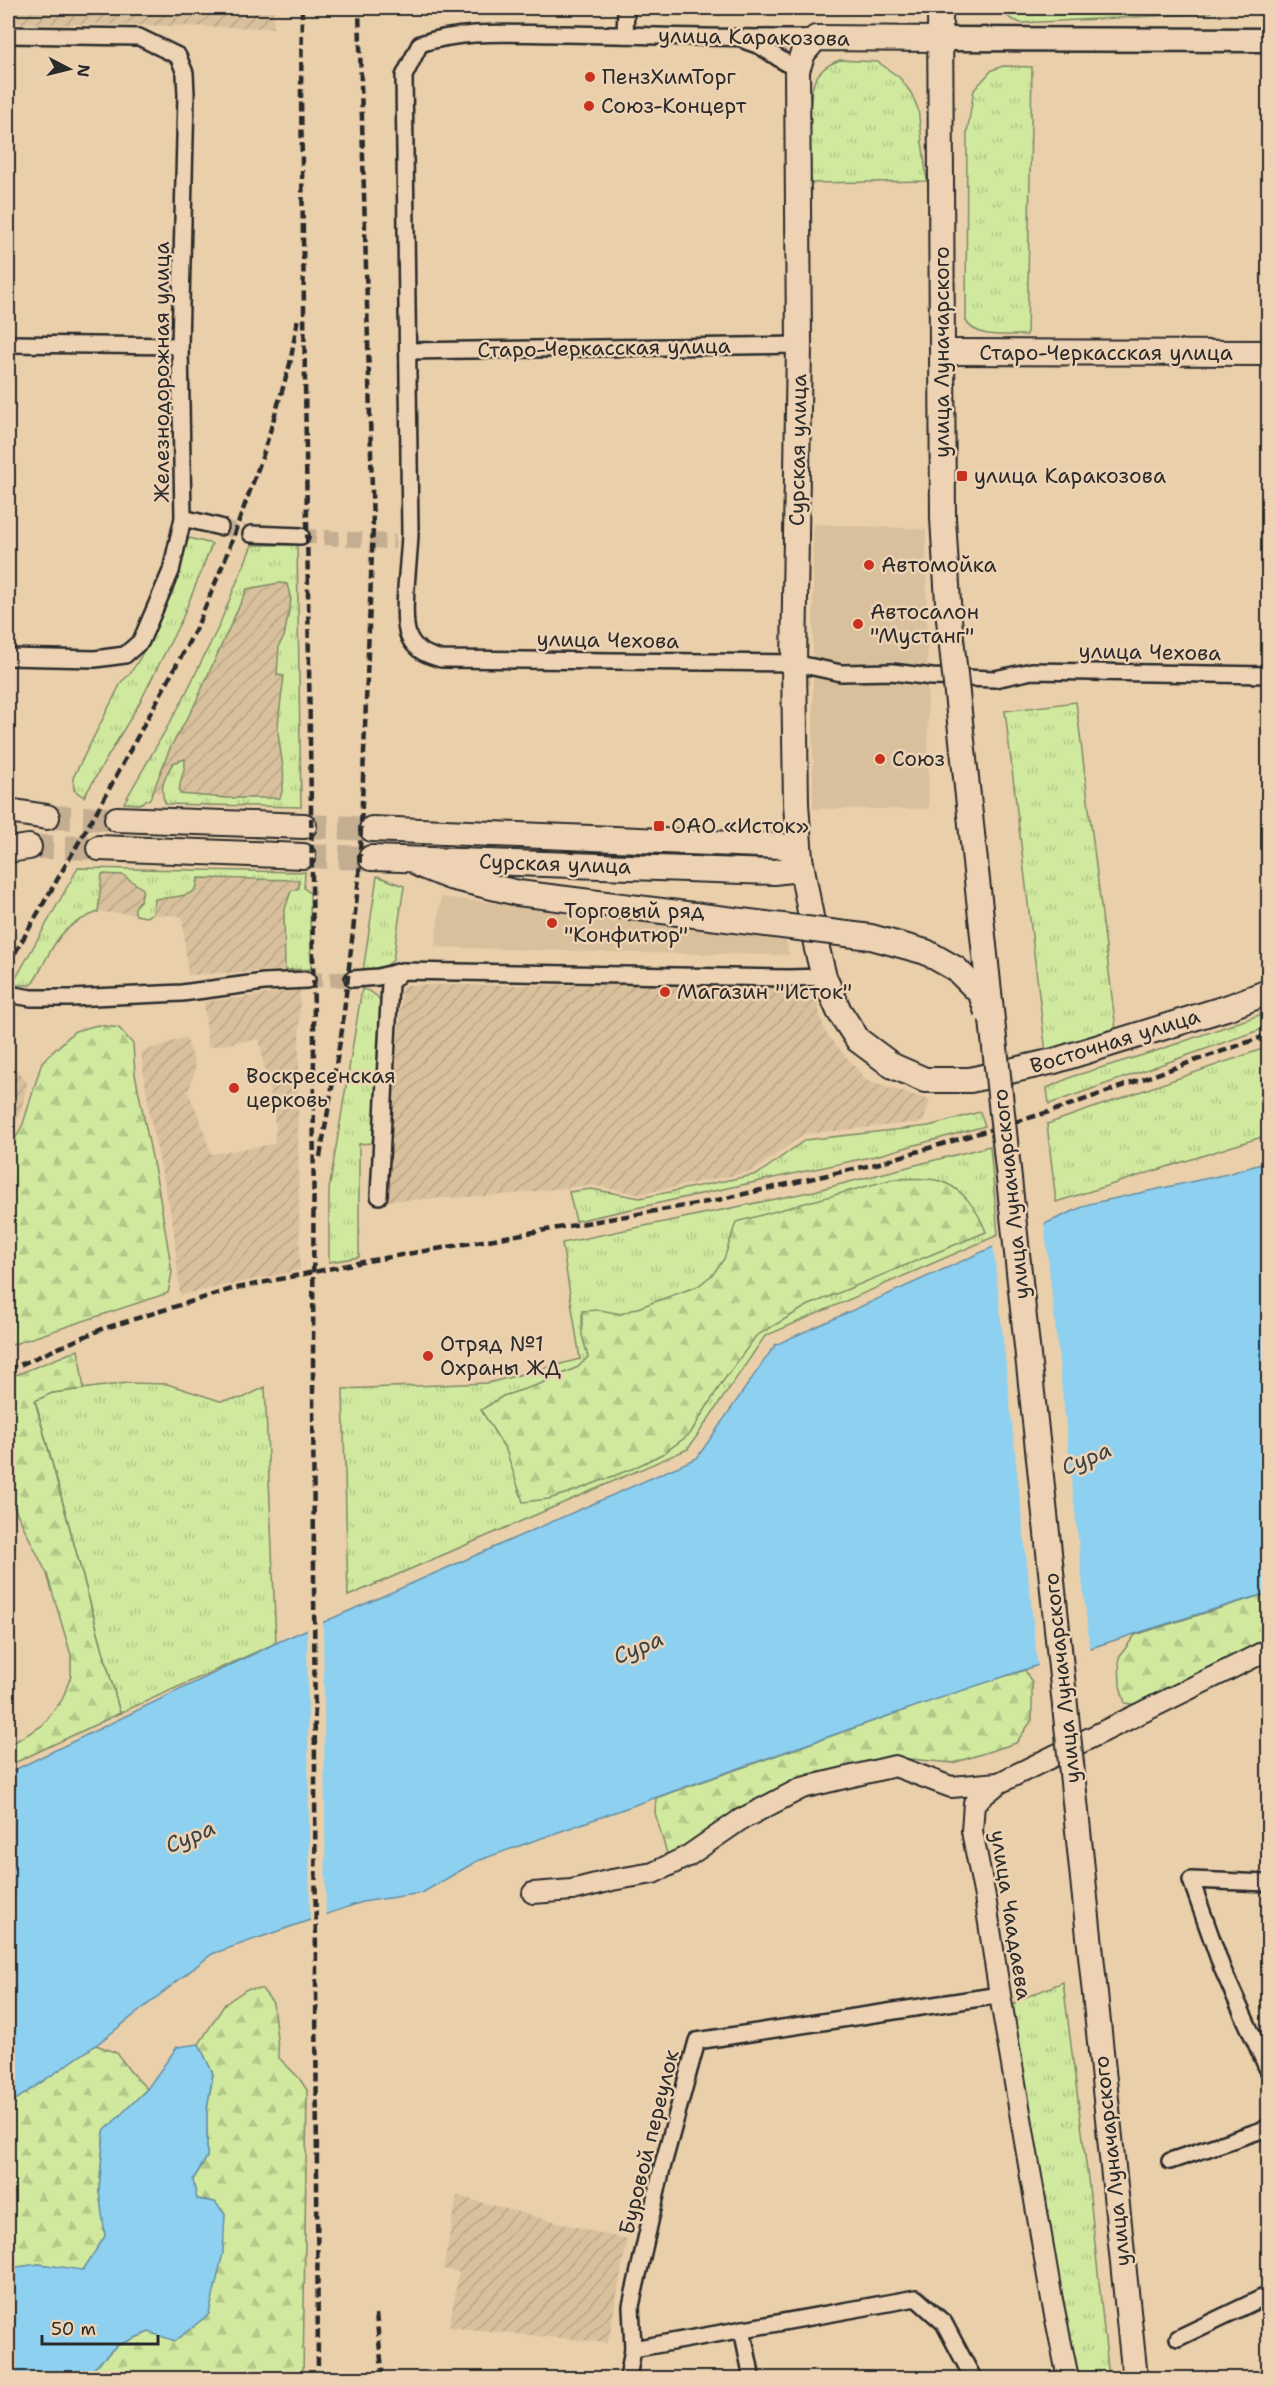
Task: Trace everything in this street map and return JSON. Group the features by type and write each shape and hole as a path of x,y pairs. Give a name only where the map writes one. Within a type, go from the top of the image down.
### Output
{"main road":[{"name":"улица Луначарского","path":"940,8 943,518 949,619 1135,2379"},
{"name":"улица Каракозова","path":"816,38 1269,39"},
{"path":"796,70 803,53 816,38"},
{"name":"Сурская улица","path":"796,70 799,345 794,663 796,804"},
{"name":"Старо-Черкасская улица","path":"943,352 1269,353"},
{"path":"750,845 764,840 782,826 796,804"},
{"name":"Восточная улица","path":"796,804 800,858 817,949 824,976 839,1011 858,1040 893,1066 924,1080 970,1080 1054,1061 1269,992"},
{"path":"8,812 47,817"},
{"path":"117,819 304,826"},
{"name":"Сурская улица","path":"371,858 774,872 790,870 800,858 790,849 782,846 372,829"},
{"path":"99,848 303,855"},
{"path":"404,859 450,877 518,893 861,936 926,952 956,969 981,994 993,1029"},
{"name":"Сурская улица","path":"774,872 793,879 807,893"}],"street":[{"path":"625,35 626,8"},
{"name":"улица Каракозова","path":"410,351 404,76 420,44 438,37 497,34 741,39 816,38"},
{"name":"Железнодорожная улица","path":"8,35 139,37 178,56 185,73 186,95 180,346 183,518 171,571 141,641 125,655 95,659 8,657"},
{"path":"741,39 760,46 796,70"},
{"path":"8,344 180,346"},
{"name":"Старо-Черкасская улица","path":"410,351 799,345"},
{"name":"улица Чехова","path":"410,351 403,542 408,636 422,654 441,659 794,663 841,673 892,672 932,677 995,679 1032,671 1269,675"},
{"path":"183,518 220,527"},
{"path":"251,534 301,536"},
{"path":"353,979 402,971 777,978 824,976"},
{"path":"379,1196 390,983 402,971"},
{"path":"10,996 71,998 182,993 264,982 307,980"},
{"path":"533,1893 572,1890 653,1873 688,1856 740,1820 802,1788 895,1766 951,1787 999,1783 1269,1650"},
{"name":"улица Чаадаева","path":"999,1783 974,1803 972,1830 1052,2300 1068,2379"},
{"path":"1269,1883 1191,1880 1222,1968 1269,2070"},
{"name":"Буровой переулок","path":"628,2379 633,2349 631,2306 662,2168 697,2041 1000,1995"},
{"path":"1170,2161 1269,2128"},
{"path":"1178,2338 1269,2295"},
{"path":"633,2349 916,2298 944,2323 973,2379"},
{"path":"742,2329 752,2379"}],"shaded area":[{"path":"8,8 273,8 273,28 8,23"},
{"path":"813,524 926,529 929,809 813,809"},
{"path":"279,583 287,584 291,600 284,637 279,645 277,674 284,675 278,729 283,761 283,790 280,798 227,798 153,792 170,748 193,708 247,589"},
{"path":"101,874 237,880 299,880 299,888 284,912 285,970 188,975 182,916 98,912"},
{"name":"Торговый ряд \"Конфитюр\"","path":"441,897 638,919 786,940 789,955 435,947"},
{"path":"402,985 812,985 825,1032 867,1081 930,1100 923,1122 804,1134 754,1171 640,1194 591,1185 504,1195 387,1201"},
{"path":"300,990 298,1121 300,1270 180,1295 173,1224 150,1117 141,1052 186,1037 196,1068 188,1092 200,1119 211,1154 274,1144 276,1127 259,1039 208,1047 204,1002"},
{"path":"8,1059 27,1082 22,1108 8,1142"},
{"path":"457,2196 627,2240 608,2343 449,2327 459,2272 443,2269"}],"green space":[{"path":"647,8 886,8 651,11"},
{"path":"998,8 1211,8 1210,13 1021,23 1011,19"},
{"path":"840,60 878,62 900,78 911,93 918,109 927,181 811,183 810,114 813,88 817,76 829,65"},
{"path":"1003,66 1032,67 1027,335 985,334 971,327 966,321 967,133 974,90 992,70"},
{"path":"189,538 212,544 182,619 140,702 84,797 74,790 73,778 122,681 131,672 151,637"},
{"path":"252,545 297,545 301,807 166,804 163,794 165,778 173,763 185,759 180,794 227,798 280,798 283,772 278,727 284,676 277,675 279,645 284,637 291,600 287,584 279,583 247,589 193,708 170,748 150,799 139,804 124,803 181,703 218,628"},
{"path":"1076,702 1116,1030 1046,1053 1005,711"},
{"path":"78,868 305,872 304,888 310,893 311,969 285,970 284,912 291,891 299,888 299,880 198,878 196,888 190,893 155,899 153,913 146,917 136,915 135,910 141,900 143,889 123,875 102,874 98,912 79,920 60,936 31,985 12,985"},
{"path":"377,876 404,886 393,960 379,969 363,972"},
{"path":"362,989 378,997 385,1014 372,1143 359,1144 359,1257 329,1262 329,1190"},
{"path":"1268,1012 1268,1027 1049,1104 1047,1088 1074,1076 1156,1051"},
{"path":"98,1025 119,1028 133,1044 135,1074 158,1187 172,1272 168,1293 8,1346 8,1153 23,1124 42,1062 75,1031"},
{"path":"1268,1047 1268,1135 1056,1202 1047,1124"},
{"path":"980,1112 985,1126 875,1156 576,1221 569,1192 591,1189 640,1198 758,1174 805,1140 929,1126"},
{"path":"990,1146 998,1235 765,1336 688,1449 348,1596 343,1389 488,1383 580,1359 562,1243 814,1191"},
{"path":"893,1179 931,1179 953,1187 973,1207 986,1232 807,1306 756,1336 721,1384 690,1434 664,1453 634,1468 577,1490 549,1499 523,1502 506,1450 481,1410 503,1396 540,1384 578,1367 588,1357 582,1335 582,1311 600,1310 621,1314 698,1286 713,1274 724,1259 736,1222"},
{"path":"78,1350 84,1389 52,1393 35,1401 120,1713 8,1766 8,1746 43,1725 62,1700 71,1676 71,1655 47,1574 12,1503 8,1502 8,1378"},
{"path":"127,1383 167,1384 220,1401 243,1398 265,1387 276,1643 120,1713 35,1400 52,1393"},
{"path":"1268,1593 1268,1637 1138,1705 1125,1703 1120,1686 1119,1657 1135,1635"},
{"path":"1025,1670 1032,1683 1032,1720 1016,1743 953,1763 898,1758 808,1774 679,1853 668,1857 655,1813 656,1798 953,1693"},
{"path":"1063,1982 1089,2187 1109,2378 1075,2378 1010,2013 1016,2001"},
{"path":"247,1989 262,1989 273,2003 279,2058 299,2078 307,2090 303,2378 85,2378 116,2346 149,2332 215,2202 196,2199 192,2180 207,2157 207,2109 213,2074 199,2044 225,2004"},
{"path":"96,2045 117,2053 147,2089 104,2132 99,2191 106,2236 83,2271 39,2264 8,2295 8,2105"}],"water":[{"name":"Сура","path":"1268,1162 1268,1593 970,1688 674,1791 477,1861 422,1893 362,1902 212,1954 96,2045 8,2105 8,1773 276,1643 697,1458 775,1345 1089,1204 1227,1174"},
{"path":"199,2044 213,2074 207,2109 207,2157 193,2180 197,2199 215,2202 225,2214 223,2253 209,2314 175,2341 149,2332 116,2346 85,2378 8,2378 10,2268 39,2264 83,2270 105,2236 99,2191 104,2131 147,2089 177,2047"}],"pier":[{"path":"1044,1221 1090,1652 1038,1669 993,1244"},
{"path":"323,1619 326,1917 310,1923 307,1626"}],"tunnel":[{"path":"220,527 251,534"},
{"path":"301,536 395,542"},
{"path":"47,817 117,819"},
{"path":"304,826 372,829"},
{"path":"29,847 99,848"},
{"path":"303,856 371,858"},
{"path":"307,980 353,979"}],"railway":[{"path":"302,8 301,95 314,1022 313,1378 318,2378"},
{"path":"320,1157 342,1030 359,877 373,527 359,8"},
{"path":"8,965 102,802 196,629 224,562 263,455 290,364 298,317"},
{"path":"8,1370 102,1329 232,1289 367,1261 713,1201 876,1164 1052,1111 1268,1035"},
{"path":"376,2314 383,2378"}],"place":[{"name":"ПензХимТорг","path":"590,77"},
{"name":"Союз-Концерт","path":"589,106"},
{"name":"улица Каракозова","path":"962,476"},
{"name":"Автомойка","path":"869,565"},
{"name":"Автосалон \"Мустанг\"","path":"858,624"},
{"name":"Союз","path":"880,759"},
{"name":"ОАО «Исток»","path":"659,826"},
{"name":"Торговый ряд \"Конфитюр\"","path":"552,923"},
{"name":"Магазин \"Исток\"","path":"665,992"},
{"name":"Воскресенская церковь","path":"234,1088"},
{"name":"Отряд №1 Охраны ЖД","path":"428,1356"}]}
